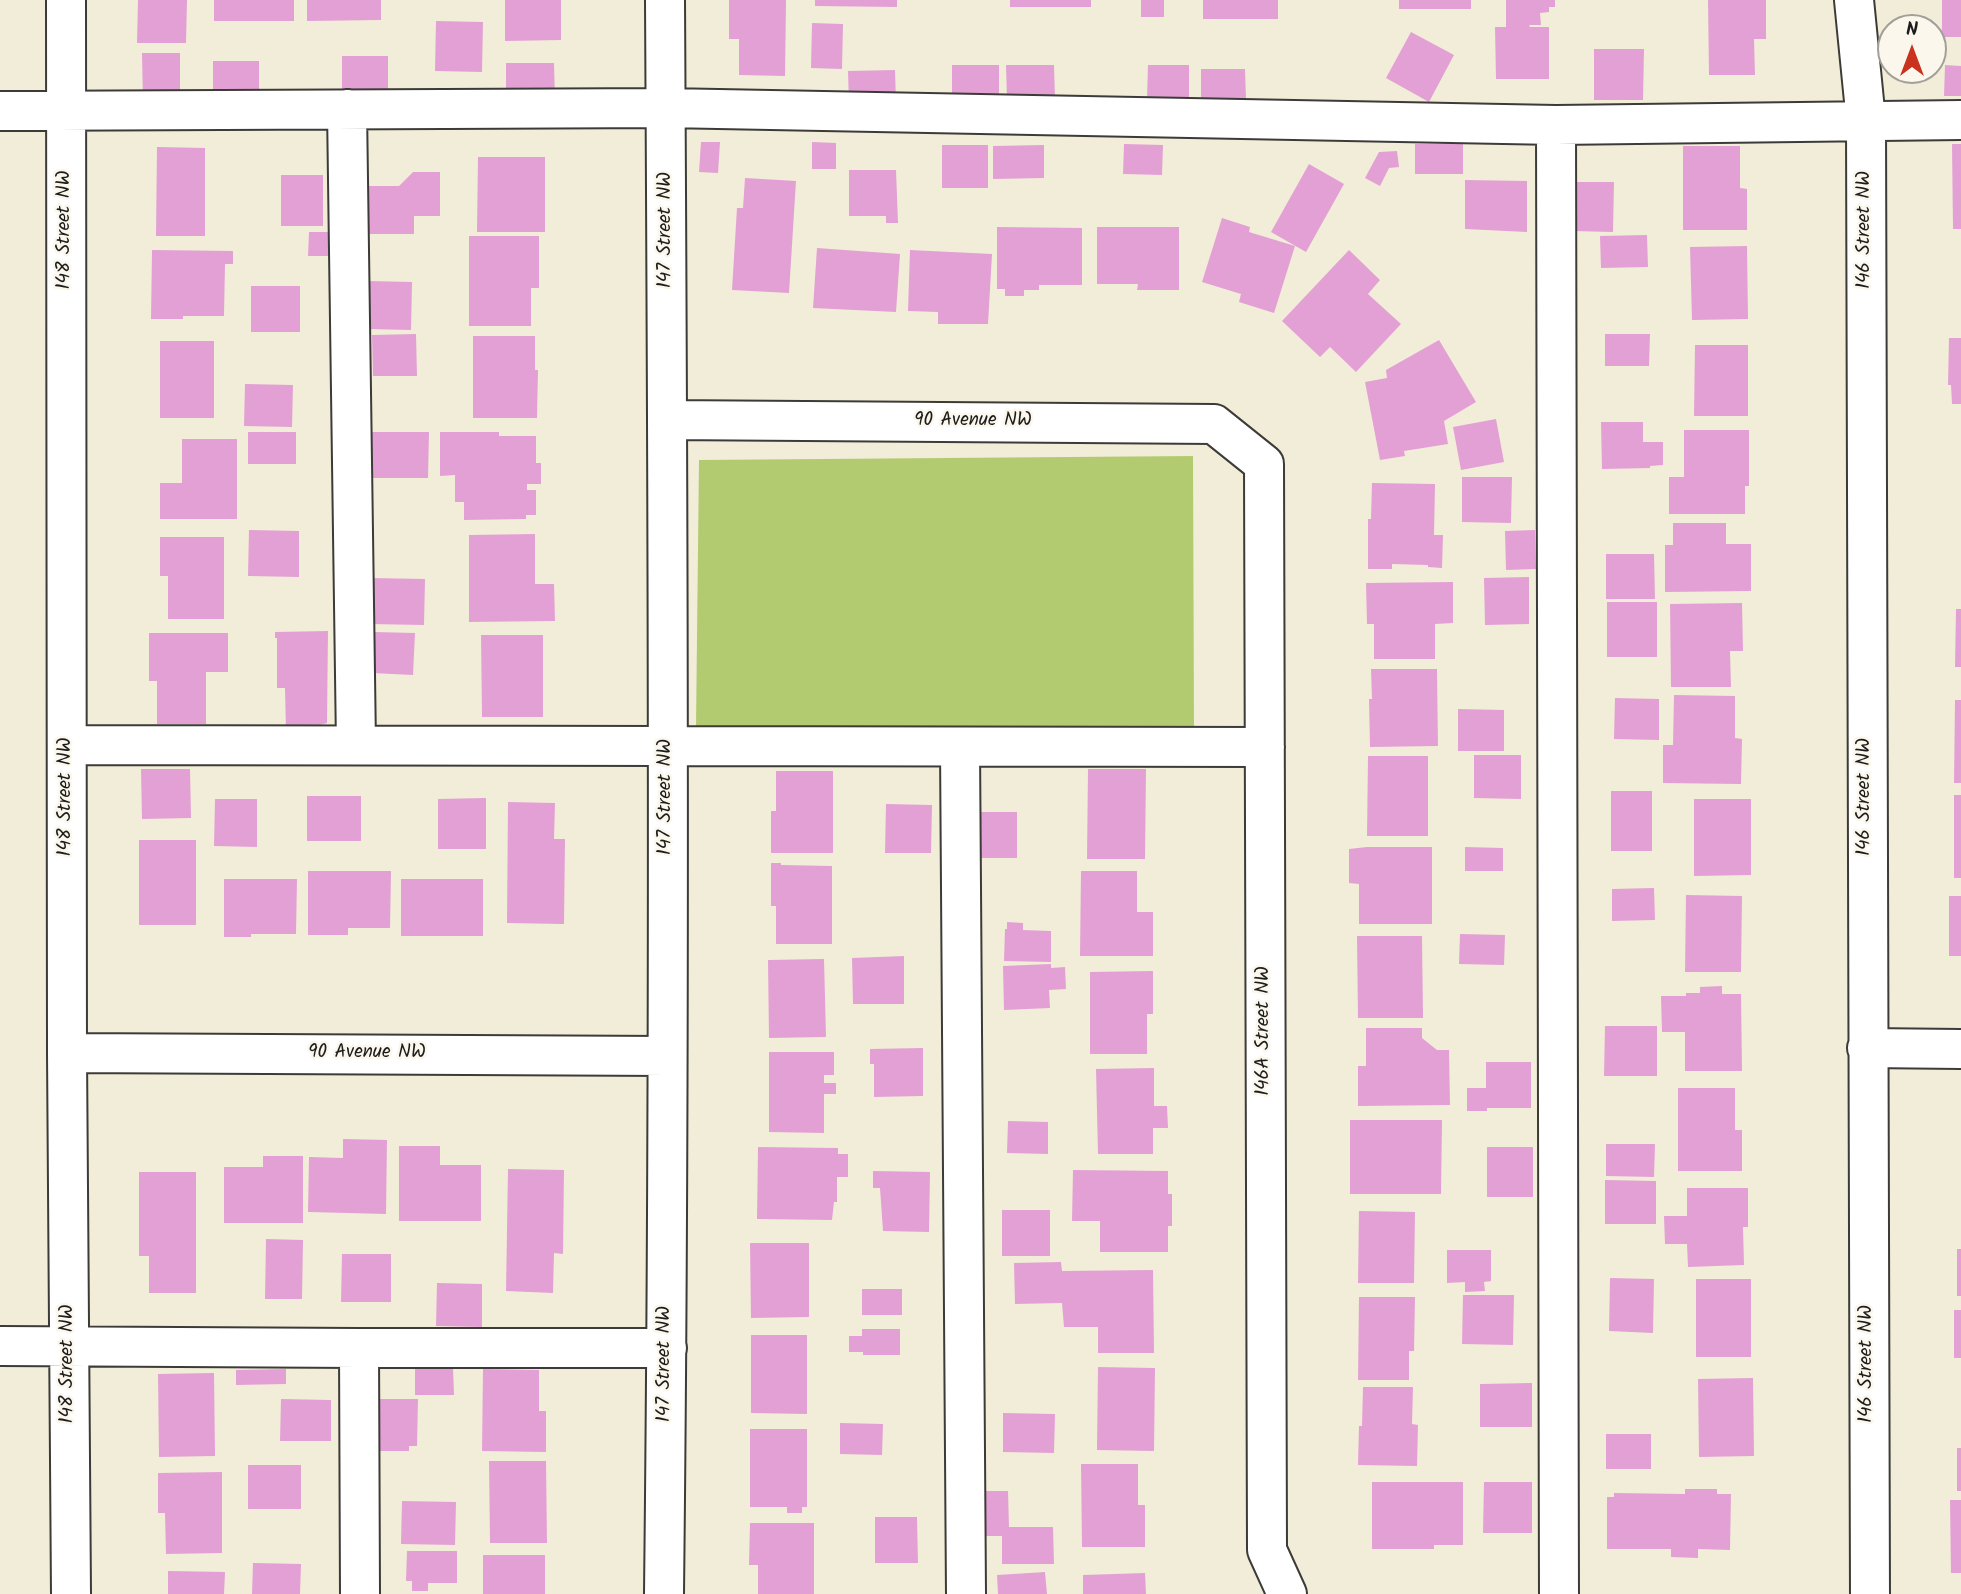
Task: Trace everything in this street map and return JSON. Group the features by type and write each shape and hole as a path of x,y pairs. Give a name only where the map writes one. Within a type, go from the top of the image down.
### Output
{"street":[{"name":"148 Street NW","path":"66,0 67,1053 71,1594"},
{"name":"147 Street NW","path":"664,1594 667,1348 668,420 665,0"},
{"name":"146 Street NW","path":"1854,0 1866,121 1870,1594"},
{"path":"0,111 666,108 1556,125 1961,120"},
{"path":"347,110 356,745"},
{"path":"1556,125 1559,1594"},
{"name":"90 Avenue NW","path":"668,420 1214,424 1264,464"},
{"name":"146A Street NW","path":"1264,464 1267,1550 1287,1594"},
{"path":"67,745 1265,747"},
{"path":"960,747 966,1594"},
{"path":"1867,1048 1961,1049"},
{"name":"90 Avenue NW","path":"67,1053 667,1056"},
{"path":"0,1346 667,1348"},
{"path":"359,1348 360,1594"}],"green space":[{"path":"1193,456 1194,727 696,726 699,460"}],"building":[{"path":"138,0 187,0 186,43 137,43"},
{"path":"214,0 294,0 294,21 214,21"},
{"path":"307,0 381,0 381,20 307,21"},
{"path":"505,0 561,0 561,40 505,41"},
{"path":"729,0 786,0 785,76 739,75 739,39 729,39"},
{"path":"815,0 897,0 897,7 815,6"},
{"path":"1010,0 1091,0 1091,7 1010,7"},
{"path":"1141,0 1164,0 1164,17 1141,17"},
{"path":"1203,0 1278,0 1278,19 1203,19"},
{"path":"1399,0 1471,0 1471,9 1399,9"},
{"path":"1506,0 1555,0 1555,7 1549,7 1549,12 1540,13 1541,25 1529,25 1549,27 1549,79 1496,79 1495,27 1506,27"},
{"path":"1708,0 1766,0 1766,39 1754,39 1755,75 1709,75"},
{"path":"1942,0 1961,0 1961,37 1947,37 1947,14 1942,14"},
{"path":"436,21 483,22 482,72 435,71"},
{"path":"812,23 843,24 842,69 811,68"},
{"path":"1411,32 1454,55 1429,102 1386,78"},
{"path":"1594,49 1644,49 1643,100 1594,100"},
{"path":"142,53 180,53 180,102 143,103"},
{"path":"342,56 388,56 388,103 342,103"},
{"path":"213,61 259,61 259,101 213,101"},
{"path":"506,63 554,63 555,101 506,102"},
{"path":"952,65 999,65 999,99 952,99"},
{"path":"1006,65 1054,65 1055,99 1007,99"},
{"path":"1148,65 1189,65 1189,99 1147,99"},
{"path":"1947,65 1961,66 1961,96 1944,96"},
{"path":"1201,69 1245,69 1246,99 1201,99"},
{"path":"895,70 896,102 849,103 848,71"},
{"path":"701,142 720,142 718,173 699,172"},
{"path":"812,142 836,143 836,169 812,169"},
{"path":"1124,144 1163,145 1162,175 1123,174"},
{"path":"1415,144 1463,144 1463,174 1415,174"},
{"path":"1952,144 1961,144 1961,229 1953,229"},
{"path":"942,145 988,145 988,188 942,188"},
{"path":"1044,145 1044,178 993,179 993,146"},
{"path":"1683,146 1740,146 1740,188 1747,189 1747,230 1683,230"},
{"path":"157,147 205,148 205,236 156,236"},
{"path":"1397,151 1399,167 1389,168 1380,186 1365,178 1379,152"},
{"path":"478,157 545,157 545,232 477,232"},
{"path":"1309,164 1344,184 1306,252 1271,232"},
{"path":"849,170 896,170 898,223 886,223 886,216 849,216"},
{"path":"413,172 440,172 440,216 414,216 414,234 366,234 365,186 399,186"},
{"path":"281,175 323,175 323,226 281,226"},
{"path":"745,178 796,181 789,293 732,290 737,208 743,208"},
{"path":"1465,180 1527,181 1527,232 1465,229"},
{"path":"1572,182 1614,182 1613,232 1572,231"},
{"path":"1222,218 1250,227 1249,232 1295,246 1274,313 1239,302 1241,294 1202,282"},
{"path":"997,227 1082,228 1082,285 1039,285 1039,290 1024,290 1024,296 1005,296 1005,289 997,289"},
{"path":"1097,227 1179,227 1179,290 1137,290 1138,284 1097,284"},
{"path":"309,232 330,232 329,256 308,256"},
{"path":"1647,235 1648,267 1601,268 1600,236"},
{"path":"469,236 539,236 539,288 531,288 531,326 469,326"},
{"path":"1747,246 1748,319 1692,320 1690,247"},
{"path":"817,248 900,254 896,312 813,308"},
{"path":"152,250 233,251 233,264 225,264 224,316 151,319"},
{"path":"910,250 992,254 988,324 938,324 938,312 908,311"},
{"path":"1349,250 1380,280 1368,294 1401,324 1356,372 1330,347 1320,357 1282,321"},
{"path":"368,281 412,282 411,330 367,329"},
{"path":"251,286 300,286 300,332 251,332"},
{"path":"416,334 417,376 373,376 372,335"},
{"path":"1605,334 1650,334 1649,366 1605,366"},
{"path":"473,336 535,336 535,370 538,370 537,418 473,418"},
{"path":"1949,338 1961,338 1961,404 1952,404 1951,385 1948,385"},
{"path":"1439,340 1476,402 1444,421 1448,444 1404,451 1405,456 1380,460 1365,382 1387,378 1386,370"},
{"path":"160,341 214,341 214,418 160,418"},
{"path":"1695,345 1748,345 1748,416 1694,416"},
{"path":"245,384 293,385 292,427 244,426"},
{"path":"1496,419 1504,462 1461,470 1453,427"},
{"path":"1601,422 1643,422 1643,442 1663,442 1663,465 1650,468 1602,469"},
{"path":"1684,430 1749,430 1749,486 1745,486 1745,514 1669,514 1669,477 1684,477"},
{"path":"248,432 296,432 296,464 248,464"},
{"path":"372,432 429,432 428,478 372,478"},
{"path":"440,432 499,432 499,436 536,436 536,463 541,463 541,484 527,484 527,490 536,490 536,515 526,515 526,519 464,520 464,502 455,502 455,475 440,476"},
{"path":"182,439 237,439 237,519 160,519 160,483 182,483"},
{"path":"1462,477 1512,477 1511,523 1462,522"},
{"path":"1372,483 1435,484 1434,535 1443,535 1442,568 1392,564 1392,569 1368,569 1368,519 1371,519"},
{"path":"1673,523 1726,523 1726,544 1751,544 1751,591 1665,592 1665,545 1673,545"},
{"path":"249,530 299,531 299,577 248,576"},
{"path":"1535,530 1536,569 1506,570 1505,531"},
{"path":"535,534 535,584 554,584 555,621 469,622 469,535"},
{"path":"160,537 224,537 224,619 168,619 168,576 160,576"},
{"path":"1606,554 1654,554 1655,599 1606,599"},
{"path":"1529,577 1529,624 1485,625 1484,578"},
{"path":"370,578 425,579 424,625 369,624"},
{"path":"1453,582 1453,623 1435,624 1435,659 1374,659 1374,624 1367,624 1366,583"},
{"path":"1607,602 1657,602 1657,657 1607,657"},
{"path":"1742,603 1743,651 1730,651 1731,687 1671,687 1670,604"},
{"path":"1956,609 1961,609 1961,667 1955,667"},
{"path":"328,631 327,723 289,733 286,731 285,688 277,688 275,632"},
{"path":"374,632 415,633 413,675 372,673"},
{"path":"149,633 228,633 228,672 206,672 206,724 157,724 157,681 149,681"},
{"path":"481,635 543,635 543,717 482,717"},
{"path":"1371,669 1437,669 1438,746 1370,747"},
{"path":"1674,695 1735,696 1735,738 1742,739 1741,784 1663,783 1663,745 1673,745"},
{"path":"1615,698 1659,699 1659,740 1614,739"},
{"path":"1955,700 1961,700 1961,783 1954,783"},
{"path":"1458,709 1504,710 1504,751 1458,751"},
{"path":"1474,755 1521,755 1521,799 1474,798"},
{"path":"1368,756 1428,756 1428,836 1367,836"},
{"path":"141,769 190,769 191,818 142,819"},
{"path":"1088,769 1146,769 1145,859 1087,859"},
{"path":"776,771 833,771 833,853 771,853 771,811 776,811"},
{"path":"1611,791 1652,791 1652,851 1611,851"},
{"path":"1954,795 1961,795 1961,878 1954,878"},
{"path":"307,796 361,796 361,841 307,841"},
{"path":"486,798 486,849 438,849 438,799"},
{"path":"215,799 257,799 257,847 214,846"},
{"path":"1694,799 1751,799 1751,875 1694,876"},
{"path":"508,802 555,803 554,839 565,839 564,924 507,923"},
{"path":"886,804 932,805 931,853 885,853"},
{"path":"976,812 1017,812 1017,858 976,858"},
{"path":"139,840 196,840 196,925 139,925"},
{"path":"1432,847 1432,924 1359,924 1359,884 1349,883 1349,849"},
{"path":"1465,847 1503,848 1503,871 1465,871"},
{"path":"771,863 832,866 832,944 776,944 776,906 771,906"},
{"path":"308,871 391,871 390,928 348,928 348,935 308,935"},
{"path":"1081,871 1137,871 1137,912 1153,912 1153,956 1080,956"},
{"path":"224,879 297,879 296,934 224,937"},
{"path":"401,879 483,879 483,936 401,936"},
{"path":"1654,888 1655,920 1612,921 1612,889"},
{"path":"1686,895 1742,896 1741,972 1685,972"},
{"path":"1949,896 1961,896 1961,956 1949,956"},
{"path":"1007,922 1023,923 1023,930 1051,931 1051,962 1004,961"},
{"path":"1460,934 1505,935 1504,965 1459,964"},
{"path":"1357,936 1422,936 1423,1018 1358,1018"},
{"path":"904,956 904,1004 853,1004 852,958"},
{"path":"824,959 826,1037 769,1038 768,960"},
{"path":"1051,964 1051,968 1065,967 1066,989 1049,990 1050,1008 1004,1010 1003,966"},
{"path":"1153,971 1153,1014 1147,1014 1147,1054 1090,1054 1090,972"},
{"path":"1722,986 1722,994 1741,994 1742,1071 1685,1071 1685,1032 1662,1032 1661,996 1686,996 1686,993 1700,993 1700,987"},
{"path":"1605,1026 1657,1026 1657,1076 1604,1076"},
{"path":"1366,1028 1422,1028 1422,1038 1437,1050 1449,1050 1450,1105 1358,1106 1358,1066 1366,1066"},
{"path":"923,1048 923,1096 874,1097 874,1064 870,1064 870,1049"},
{"path":"769,1052 834,1052 834,1075 824,1075 824,1083 836,1083 836,1094 824,1094 824,1133 769,1132"},
{"path":"1486,1062 1531,1062 1531,1108 1467,1111 1467,1088 1486,1088"},
{"path":"1154,1068 1154,1106 1167,1106 1168,1128 1153,1128 1153,1154 1098,1154 1096,1069"},
{"path":"1678,1088 1735,1088 1735,1130 1742,1130 1742,1171 1678,1171"},
{"path":"1350,1120 1442,1120 1441,1194 1350,1194"},
{"path":"1008,1121 1048,1122 1048,1154 1007,1153"},
{"path":"343,1139 387,1140 386,1214 308,1212 309,1157 343,1158"},
{"path":"1606,1144 1655,1144 1654,1177 1606,1176"},
{"path":"399,1146 440,1146 440,1165 481,1165 481,1221 399,1221"},
{"path":"758,1147 838,1148 838,1154 848,1154 848,1177 837,1177 837,1202 834,1202 832,1220 757,1219"},
{"path":"1487,1147 1533,1147 1533,1197 1487,1197"},
{"path":"263,1156 303,1156 303,1223 224,1223 224,1167 263,1167"},
{"path":"508,1169 564,1170 563,1254 554,1253 553,1293 506,1291"},
{"path":"1073,1170 1168,1171 1168,1194 1172,1194 1172,1226 1168,1226 1168,1252 1100,1252 1100,1221 1072,1221"},
{"path":"873,1171 930,1172 929,1232 883,1231 880,1188 873,1188"},
{"path":"139,1172 196,1172 196,1293 149,1293 149,1256 139,1256"},
{"path":"1605,1180 1656,1181 1656,1224 1605,1224"},
{"path":"1687,1188 1748,1188 1748,1227 1743,1227 1744,1265 1688,1267 1687,1244 1665,1244 1664,1216 1687,1216"},
{"path":"1002,1210 1050,1210 1050,1256 1002,1256"},
{"path":"1359,1211 1415,1212 1414,1283 1358,1283"},
{"path":"266,1239 303,1240 302,1299 265,1299"},
{"path":"750,1243 809,1243 809,1317 751,1318"},
{"path":"1957,1249 1961,1249 1961,1296 1957,1296"},
{"path":"1447,1250 1491,1250 1491,1281 1484,1282 1485,1291 1465,1292 1465,1282 1447,1283"},
{"path":"342,1254 391,1254 391,1302 341,1302"},
{"path":"1061,1262 1062,1271 1153,1270 1154,1353 1098,1353 1098,1327 1064,1327 1062,1303 1015,1304 1014,1263"},
{"path":"1610,1278 1654,1279 1653,1333 1609,1331"},
{"path":"1696,1279 1751,1279 1751,1357 1696,1357"},
{"path":"437,1283 482,1284 482,1327 436,1326"},
{"path":"862,1289 902,1289 902,1315 862,1315"},
{"path":"1463,1295 1514,1295 1513,1345 1462,1344"},
{"path":"1359,1297 1415,1297 1414,1351 1409,1351 1409,1380 1358,1380"},
{"path":"1954,1310 1961,1310 1961,1358 1954,1358"},
{"path":"862,1329 900,1329 900,1355 863,1355 863,1352 849,1352 849,1336 862,1336"},
{"path":"751,1335 807,1335 807,1414 751,1413"},
{"path":"415,1367 453,1367 454,1395 415,1395"},
{"path":"1098,1367 1155,1368 1154,1451 1097,1450"},
{"path":"286,1369 286,1384 236,1385 236,1370"},
{"path":"483,1369 539,1370 539,1411 546,1411 546,1452 482,1451"},
{"path":"214,1373 215,1456 159,1457 158,1374"},
{"path":"1753,1378 1754,1456 1699,1457 1698,1379"},
{"path":"1532,1383 1532,1427 1480,1427 1480,1384"},
{"path":"1363,1387 1413,1387 1412,1424 1418,1425 1417,1466 1358,1465"},
{"path":"281,1399 331,1400 331,1441 280,1441"},
{"path":"372,1399 418,1399 417,1446 409,1446 409,1451 379,1451 379,1446 371,1446"},
{"path":"1003,1413 1055,1414 1054,1453 1003,1452"},
{"path":"840,1423 883,1424 882,1455 840,1454"},
{"path":"750,1429 807,1429 807,1507 802,1507 802,1513 787,1513 787,1507 750,1507"},
{"path":"1606,1434 1651,1434 1651,1469 1606,1469"},
{"path":"1957,1448 1961,1448 1961,1491 1957,1491"},
{"path":"489,1461 546,1461 547,1543 490,1543"},
{"path":"1081,1464 1138,1464 1138,1505 1145,1505 1145,1547 1082,1547"},
{"path":"248,1465 301,1465 301,1509 248,1509"},
{"path":"222,1472 222,1553 166,1554 165,1513 158,1513 158,1473"},
{"path":"1372,1482 1463,1482 1463,1545 1434,1545 1434,1549 1372,1549"},
{"path":"1484,1482 1532,1482 1532,1533 1483,1533"},
{"path":"1685,1489 1717,1489 1717,1494 1731,1494 1730,1550 1698,1549 1698,1558 1671,1557 1671,1549 1607,1549 1607,1497 1614,1497 1614,1493 1685,1494"},
{"path":"970,1491 1008,1491 1009,1527 1053,1527 1054,1564 1002,1564 1002,1536 970,1536"},
{"path":"1950,1500 1961,1500 1961,1573 1951,1573"},
{"path":"402,1501 456,1502 455,1545 401,1544"},
{"path":"875,1517 917,1517 918,1563 875,1563"},
{"path":"750,1523 814,1523 814,1594 758,1594 758,1565 749,1565"},
{"path":"407,1551 457,1551 457,1583 428,1583 428,1591 412,1591 412,1581 406,1581"},
{"path":"483,1555 545,1555 545,1594 483,1594"},
{"path":"253,1563 301,1564 300,1594 252,1594"},
{"path":"168,1571 225,1572 224,1594 168,1594"},
{"path":"1045,1572 1047,1594 998,1594 997,1575"},
{"path":"1145,1573 1146,1594 1083,1594 1083,1575"}]}
